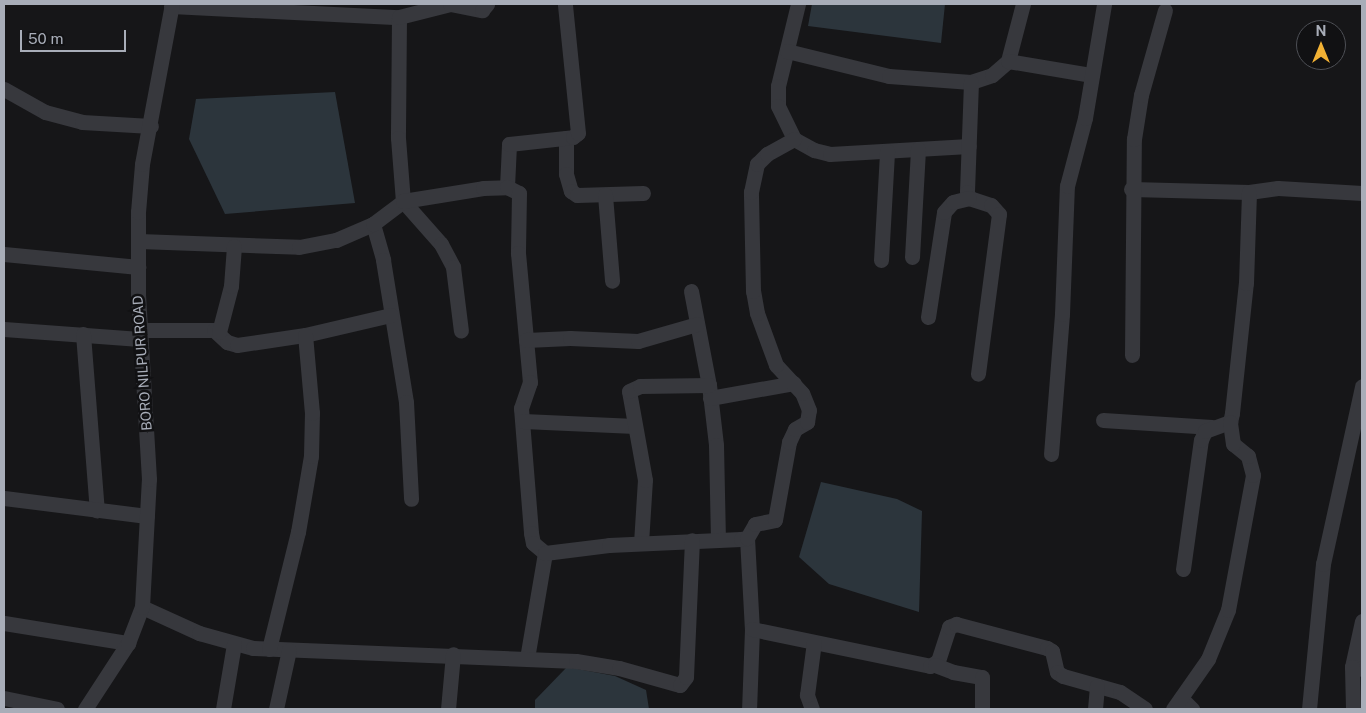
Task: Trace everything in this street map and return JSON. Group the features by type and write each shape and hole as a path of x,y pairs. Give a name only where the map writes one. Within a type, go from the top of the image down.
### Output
{"street":[{"path":"172,5 309,9 399,17 450,4 482,10 487,4"},
{"path":"507,187 509,144 566,138 578,133 565,4"},
{"path":"798,4 778,86 778,106 794,139 814,150 830,154 969,146"},
{"path":"787,51 889,76 971,82 992,75 1008,61 1023,4"},
{"path":"1051,454 1062,324 1067,186 1080,142 1104,4"},
{"name":"BORO NILPUR ROAD","path":"85,709 93,691 128,643 142,607 149,479 140,335 138,267 142,164 151,126 172,5"},
{"path":"1132,355 1131,190 1134,139 1142,95 1165,10"},
{"path":"399,17 398,138 403,201 441,244 453,267 461,331"},
{"path":"1008,61 1092,75"},
{"path":"969,198 971,82"},
{"path":"4,89 45,112 82,122 151,126"},
{"path":"566,138 564,158 571,191 577,195 643,193"},
{"path":"749,709 752,628 748,538 755,524 775,520 788,442 795,429 807,422 810,416 802,393 776,366 757,313 753,291 751,192 758,164 767,154 794,139"},
{"path":"912,258 918,149"},
{"path":"881,260 887,151"},
{"path":"139,240 234,246 299,247 336,240 373,224 403,201 507,187 519,192 521,203 518,253 530,382 521,402 533,543 545,552 641,543 748,538"},
{"path":"1131,190 1249,192 1278,188 1362,193"},
{"path":"1192,709 1177,704 1208,659 1221,634 1252,487 1252,464 1248,456 1232,444 1230,422 1246,283 1249,192"},
{"path":"606,195 612,281"},
{"path":"928,317 944,212 953,202 969,198 990,205 999,214 978,374"},
{"path":"373,224 383,260 406,402 411,499"},
{"path":"219,332 231,286 234,246"},
{"path":"4,254 138,267"},
{"path":"691,291 710,391 716,446 718,540"},
{"path":"4,329 83,334 140,335 209,330 219,332 227,342 237,345 305,335 391,315"},
{"path":"526,340 570,338 638,342 697,324"},
{"path":"83,334 97,510"},
{"path":"269,648 298,532 311,456 312,413 305,335"},
{"path":"641,543 645,480 628,397 633,387 710,391 794,383"},
{"path":"1309,709 1323,564 1362,386"},
{"path":"1103,420 1212,427"},
{"path":"523,422 635,426"},
{"path":"1183,568 1201,440 1205,431 1230,422"},
{"path":"4,498 147,516"},
{"path":"142,607 199,633 234,644 289,650 453,654 593,664 674,685 684,682 692,540"},
{"path":"527,658 545,552"},
{"path":"1353,709 1362,622"},
{"path":"4,623 128,643"},
{"path":"935,665 949,627 956,624 1047,648 1055,657 1057,672 1120,692 1145,709"},
{"path":"752,628 923,666 935,665 953,672 982,676 982,709"},
{"path":"812,709 807,695 814,642"},
{"path":"223,709 234,644"},
{"path":"276,709 289,650"},
{"path":"448,709 453,654"},
{"path":"1095,709 1097,686"},
{"path":"4,698 58,709"}],"shaded area":[{"path":"812,4 945,4 941,43 808,26"},
{"path":"335,92 355,203 225,214 189,139 196,99"},
{"path":"821,482 897,499 922,511 919,612 829,584 799,557"},
{"path":"567,667 615,676 646,690 649,709 535,709 535,700"}]}
